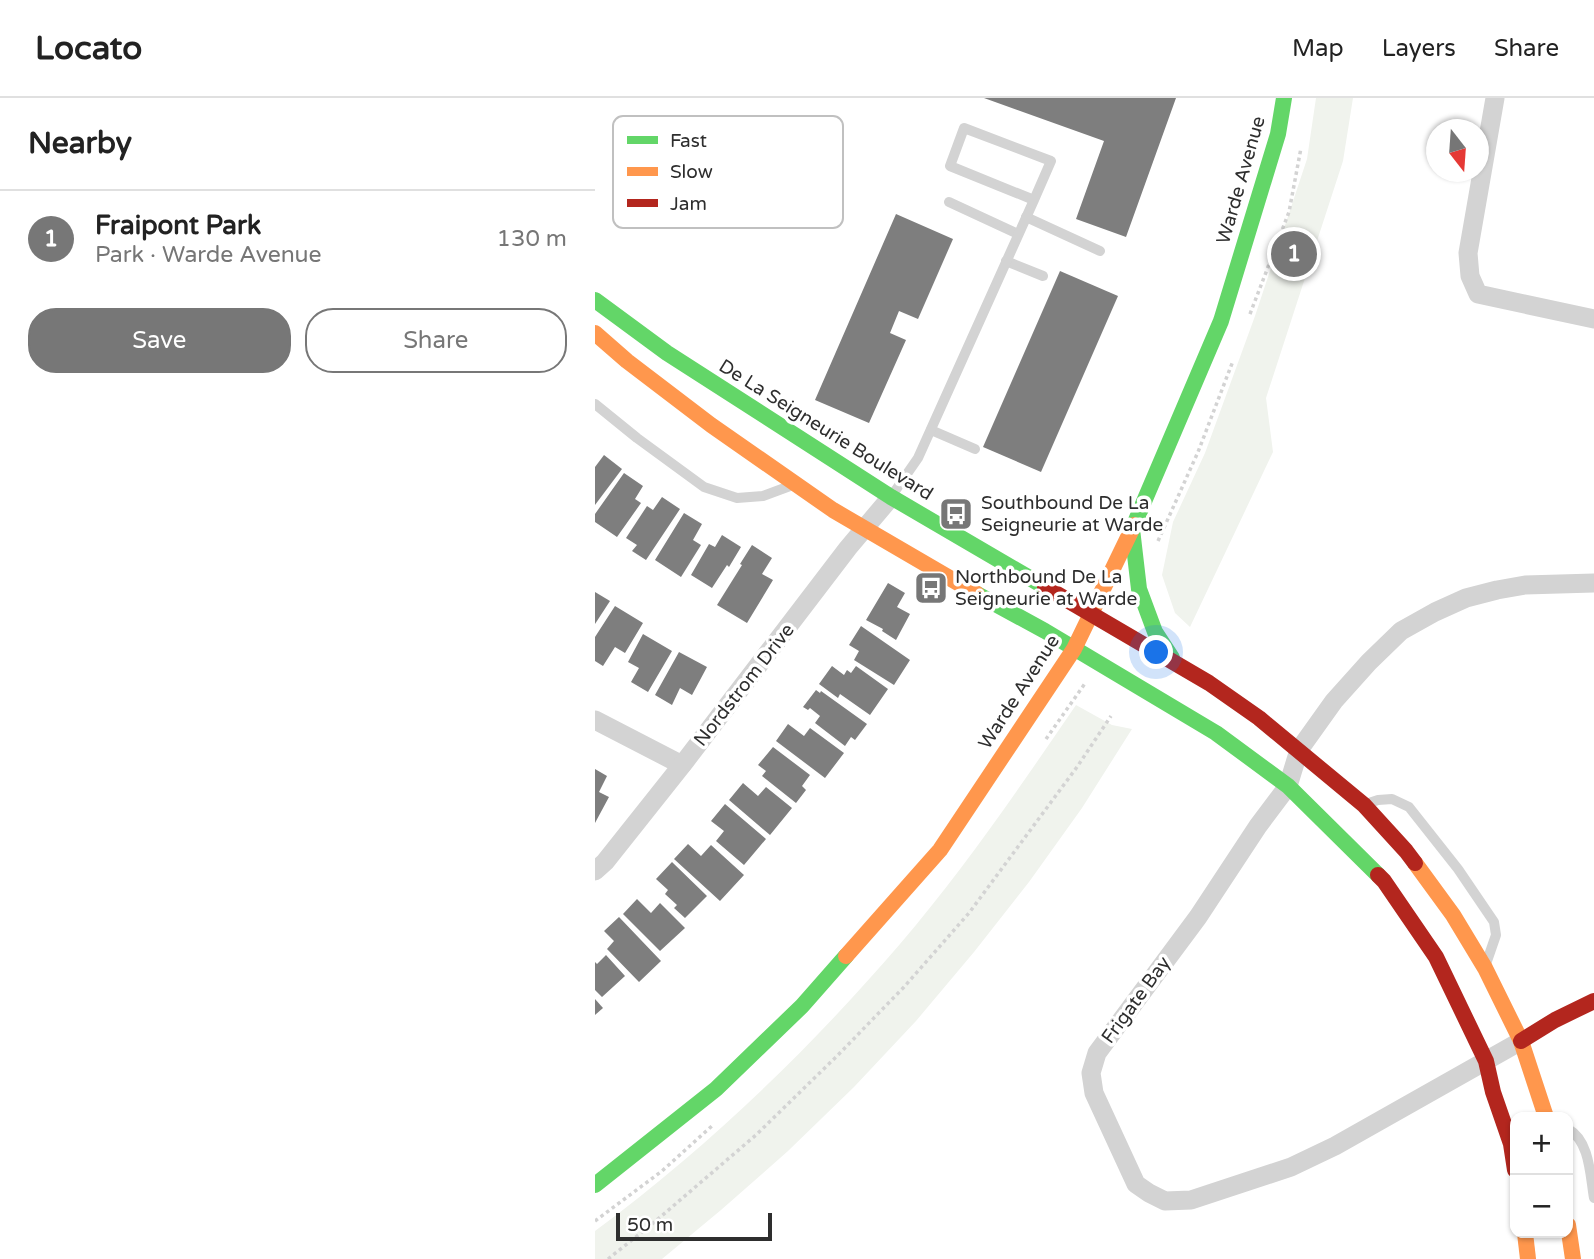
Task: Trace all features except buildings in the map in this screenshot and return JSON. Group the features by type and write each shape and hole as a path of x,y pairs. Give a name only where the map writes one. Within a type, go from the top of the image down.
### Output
{"street":[{"name":"Warde Avenue","path":"595,1185 716,1089 802,1006 940,850 1074,649 1132,529 1221,321 1278,134 1284,98"},
{"path":"1495,98 1468,253 1470,276 1478,293 1594,318"},
{"name":"De La Seigneurie Boulevard","path":"595,300 667,354 891,498 1209,683 1259,718 1364,805 1422,872 1453,915 1485,968 1521,1041 1544,1112"},
{"path":"595,333 711,425 863,529 1216,733 1288,786 1384,881 1436,957 1486,1061 1493,1093 1510,1141"},
{"name":"Nordstrom Drive","path":"595,871 682,765 863,529 891,498"},
{"path":"1132,529 1139,589 1155,632 1175,663"},
{"name":"Frigate Bay","path":"1521,1041 1335,1146 1291,1167 1191,1200 1165,1201 1136,1184 1094,1093 1091,1073 1097,1053 1198,917 1288,786 1299,750 1334,702 1401,631 1466,598 1497,590 1525,585 1593,588"},
{"path":"595,720 682,765"},
{"path":"1521,1041 1594,1001"},
{"path":"1526,1238 1528,1259"},
{"path":"1570,1238 1573,1259"}],"lane":[{"path":"891,498 918,458 1034,200 1051,161 964,128 950,166 1034,200"},
{"path":"949,202 1018,234"},
{"path":"1026,217 1100,251"},
{"path":"1006,261 1043,276"},
{"path":"595,404 703,487 737,498 763,496 795,483"},
{"path":"931,430 975,449"},
{"path":"1364,805 1392,799 1409,807 1458,869 1494,922 1496,935 1485,968"},
{"path":"1573,1132 1585,1150 1594,1198"}],"path":[{"path":"608,1259 756,1135 904,987 969,914 1111,716"}],"shaded area":[{"path":"1316,98 1353,98 1343,161 1266,398 1273,452 1190,627 1175,613 1162,575 1173,522 1205,453 1255,316 1307,159"},
{"path":"1076,705 1112,725 1132,729 1082,808 1029,882 916,1021 854,1087 788,1151 662,1259 595,1259 595,1231 717,1132 830,1022 900,944 969,857"}],"traffic: fast":[{"path":"1134,525 1221,321 1278,134 1284,98"},
{"path":"595,300 667,353 891,497 1045,587"},
{"path":"1132,529 1139,589 1155,632 1172,658"},
{"path":"977,594 1045,631 1216,733 1288,786 1378,875"},
{"path":"595,1185 716,1089 802,1006 846,956"}],"traffic: slow":[{"path":"595,333 711,425 833,510 977,594"},
{"path":"846,956 940,850 1074,649 1134,525"},
{"path":"1415,863 1453,915 1485,968 1521,1041 1544,1112"},
{"path":"1526,1238 1528,1259"},
{"path":"1570,1238 1573,1259"}],"traffic: jam":[{"path":"1045,587 1209,683 1259,718 1364,805 1415,863"},
{"path":"1378,875 1436,957 1486,1061 1493,1092 1510,1141"},
{"path":"1521,1041 1594,1001"}],"place":[{"name":"Fraipont Park","path":"1294,254"},
{"name":"Southbound De La Seigneurie at Warde","path":"956,514"},
{"name":"Northbound De La Seigneurie at Warde","path":"931,588"}]}
